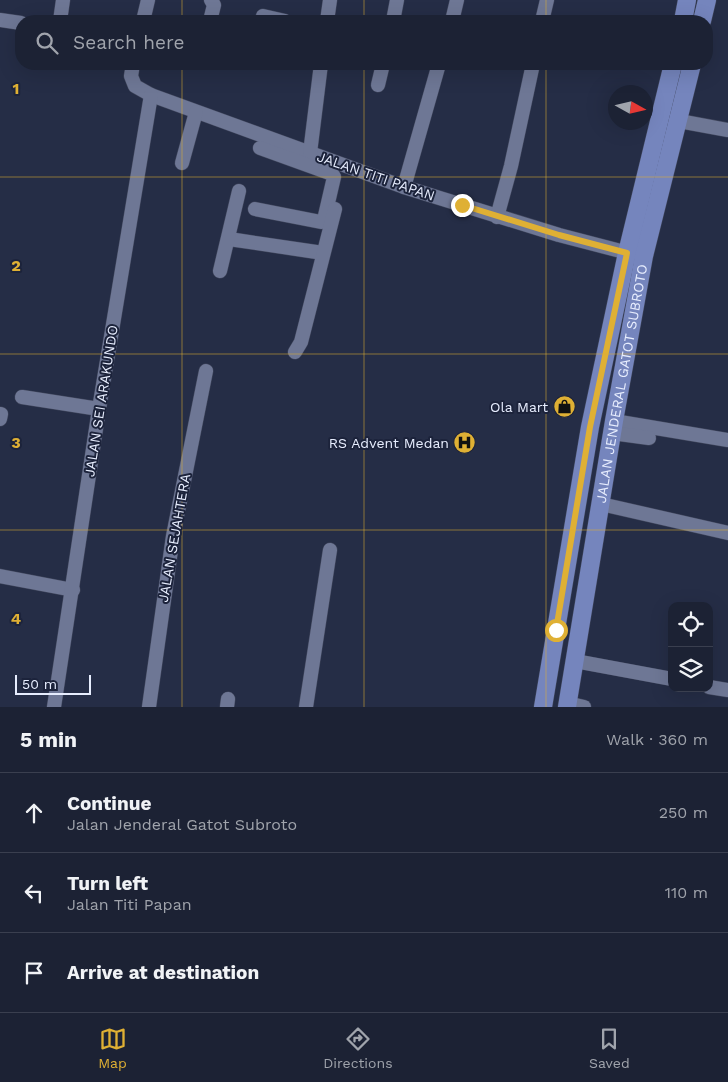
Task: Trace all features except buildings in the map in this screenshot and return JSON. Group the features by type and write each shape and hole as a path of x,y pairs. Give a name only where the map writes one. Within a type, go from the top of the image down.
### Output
{"main road":[{"path":"684,15 687,0"},
{"path":"703,15 707,0"},
{"name":"JALAN JENDERAL GATOT SUBROTO","path":"573,706 575,661 613,427 636,255 672,70"},
{"name":"JALAN JENDERAL GATOT SUBROTO","path":"543,707 590,427 636,255 680,121 691,70"}],"street":[{"path":"61,15 63,0"},
{"path":"144,15 148,0"},
{"path":"211,0 214,5 212,15"},
{"path":"328,15 330,0"},
{"path":"394,15 397,0"},
{"path":"453,15 457,0"},
{"path":"543,15 547,0"},
{"path":"0,20 15,23"},
{"name":"JALAN TITI PAPAN","path":"132,70 131,76 134,86 151,96 305,156 498,216 636,255"},
{"path":"305,156 320,70"},
{"path":"378,85 382,70"},
{"path":"404,187 437,70"},
{"path":"498,216 511,166 531,70"},
{"name":"JALAN SEI ARAKUNDO","path":"54,707 99,409 151,96"},
{"path":"182,164 196,112"},
{"path":"680,121 728,130"},
{"path":"255,209 322,221 333,175 305,156 260,148"},
{"path":"295,352 301,342 345,167"},
{"path":"220,271 239,191"},
{"path":"229,239 324,253"},
{"name":"JALAN SEJAHTERA","path":"148,707 173,536 206,371"},
{"path":"22,397 99,409"},
{"path":"0,419 1,414"},
{"path":"613,427 649,438"},
{"path":"613,427 728,440"},
{"path":"601,504 728,532"},
{"path":"306,707 330,550"},
{"path":"0,576 73,590"},
{"path":"575,661 668,679"},
{"path":"713,688 728,690"}],"place":[{"name":"Ola Mart","path":"564,407"},
{"name":"RS Advent Medan","path":"465,443"}],"route":[{"path":"462,205 559,235 627,253 590,427 556,630"}]}
